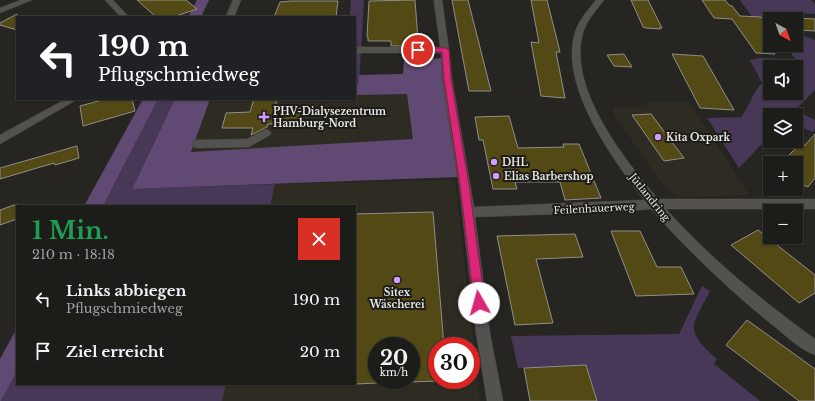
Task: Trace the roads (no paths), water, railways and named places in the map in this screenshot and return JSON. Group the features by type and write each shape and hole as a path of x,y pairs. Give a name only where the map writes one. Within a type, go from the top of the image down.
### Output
{"street":[{"path":"0,11 28,0"},
{"path":"109,0 124,16"},
{"path":"231,14 237,0"},
{"path":"438,0 446,50 447,79 468,212 483,333 495,401"},
{"name":"Jütlandring","path":"600,0 585,20 577,42 578,66 582,87 598,126 613,151 654,204 684,238 720,273 754,302 815,348"},
{"path":"356,50 446,50"},
{"path":"0,140 71,100"},
{"path":"197,144 249,142 266,133"},
{"name":"Feilenhauerweg","path":"468,212 616,207 654,204 815,204"}],"place":[{"name":"PHV-Dialysezentrum Hamburg-Nord","path":"264,117"},
{"name":"Kita Oxpark","path":"658,137"},
{"name":"DHL","path":"494,162"},
{"name":"Elias Barbershop","path":"496,176"},
{"name":"Sitex Wäscherei","path":"397,280"}]}
